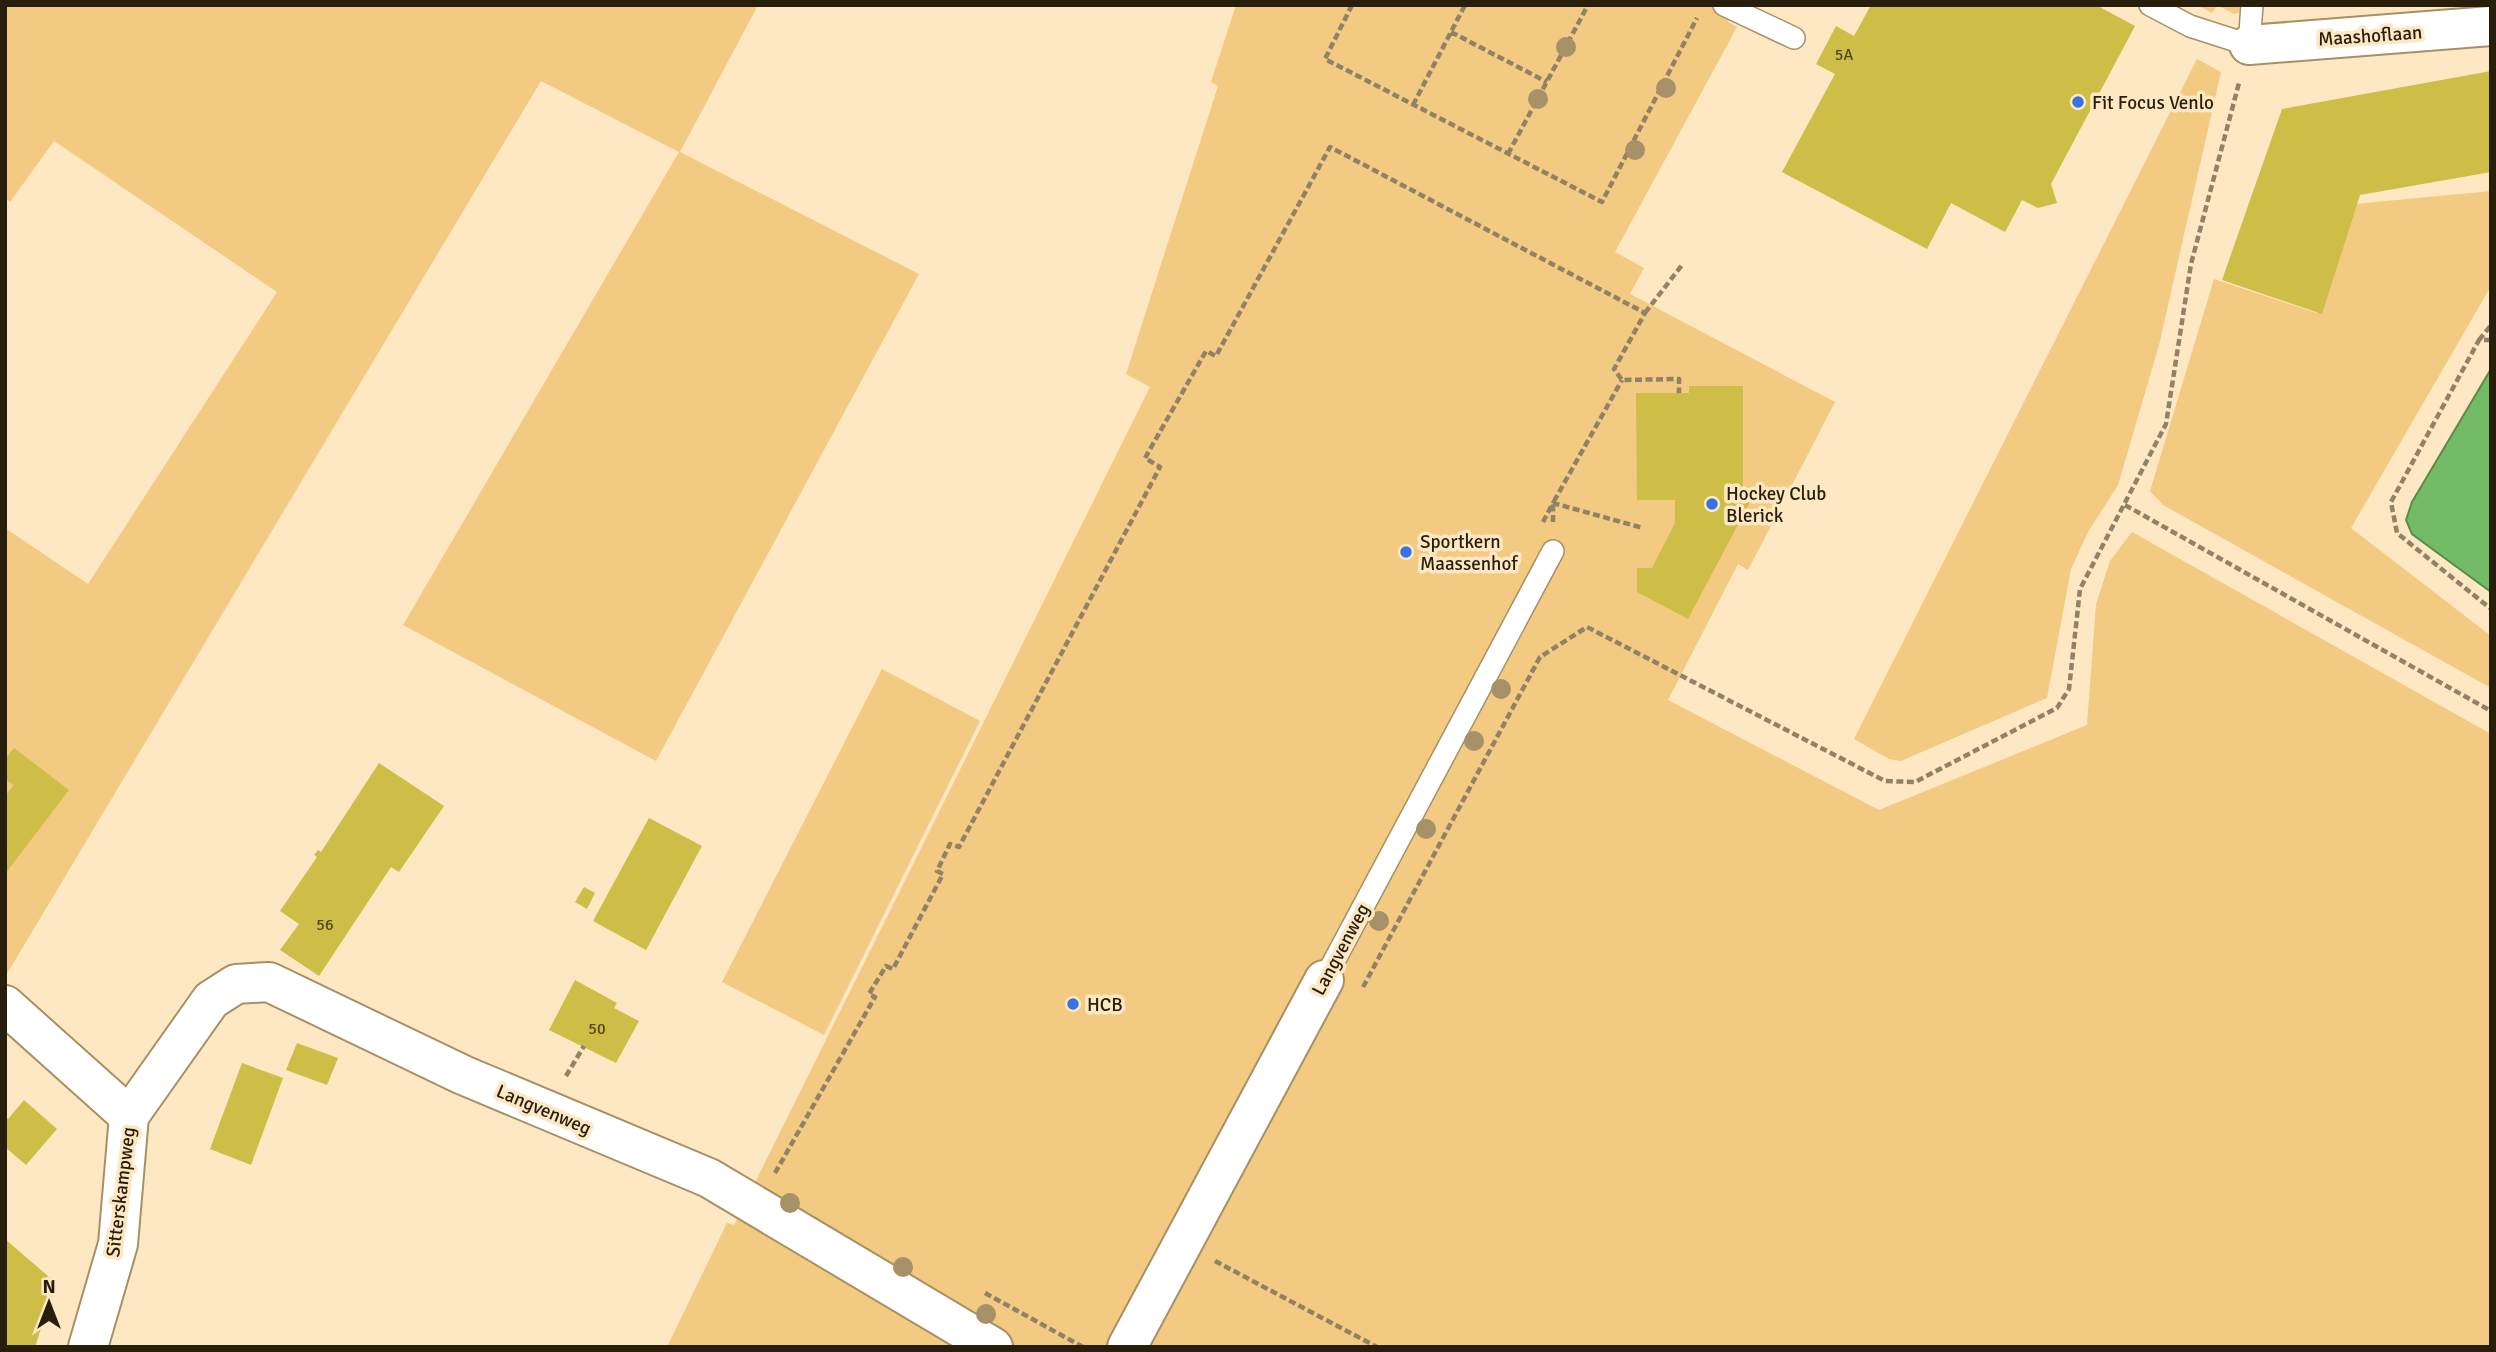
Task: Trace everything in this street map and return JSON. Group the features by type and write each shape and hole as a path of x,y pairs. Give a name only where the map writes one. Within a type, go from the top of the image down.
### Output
{"street":[{"name":"Maashoflaan","path":"2249,45 2491,26"},
{"name":"Langvenweg","path":"1127,1347 1324,980"},
{"name":"Langvenweg","path":"129,1116 211,1000 236,984 270,982 463,1075 709,1178 993,1347"},
{"name":"Sitterskampweg","path":"5,1004 129,1116 118,1244 88,1347"}],"lane":[{"path":"1724,5 1794,38"},
{"path":"2150,5 2190,26 2249,45 2252,5"},
{"name":"Langvenweg","path":"1324,980 1553,551"}],"path":[{"path":"1352,5 1325,59 1602,202 1704,5"},
{"path":"1413,104 1465,5"},
{"path":"1508,153 1588,5"},
{"path":"1451,32 1547,82"},
{"path":"1324,980 1363,988 1540,657 1587,627 1885,781 1915,782 2057,708 2069,689 2080,589 2166,424 2191,264 2249,45"},
{"path":"785,1183 773,1176 875,997 869,994 886,966 893,970 943,874 937,871 950,844 959,847 1160,467 1145,458 1206,351 1216,356 1330,147 1645,313"},
{"path":"1622,380 1614,369 1645,313 1682,265"},
{"path":"2491,325 2479,340 2390,502 2397,533 2491,609"},
{"path":"2479,340 2491,340"},
{"path":"1622,380 1679,379 1679,393"},
{"path":"1553,551 1553,503 1622,380"},
{"path":"2125,505 2491,711"},
{"path":"1184,1245 1377,1347"},
{"path":"975,1288 1083,1347"}],"shaded area":[{"path":"5,5 758,5 680,152 919,274 656,761 403,625 679,152 541,81 5,977 5,528 88,584 277,292 54,141 10,202 5,198"},
{"name":"Sportkern Maassenhof","path":"1236,5 1737,5 1728,22 1737,27 1615,252 1644,268 1630,294 1835,402 1748,570 1738,564 1668,700 1879,810 2087,725 2096,604 2110,561 2132,532 2491,734 2491,1347 667,1347 727,1223 734,1225 1150,387 1126,374 1218,86 1211,82"},
{"path":"2197,5 2217,5 2212,13"},
{"path":"2217,5 2266,5 2234,14"},
{"path":"2197,59 2221,72 2159,345 2118,485 2088,532 2071,569 2047,698 1901,761 1889,759 1854,739"},
{"path":"2491,191 2491,286 2351,528 2491,636 2491,688 2163,505 2150,491 2214,279 2317,313 2355,204"},
{"path":"2491,369 2491,592 2412,534 2406,520 2412,502"},
{"path":"882,669 980,721 824,1035 722,982"}],"building":[{"path":"1871,5 2096,5 2135,26 2051,184 2057,203 2038,208 2022,200 2005,232 1951,203 1927,249 1782,172 1835,74 1816,64 1836,26 1854,36"},
{"path":"2491,71 2491,172 2360,195 2322,314 2222,280 2282,109"},
{"name":"Hockey Club Blerick","path":"1689,386 1743,386 1743,499 1750,502 1688,619 1637,592 1637,568 1652,568 1675,523 1675,500 1637,500 1636,393 1689,393"},
{"path":"14,748 69,790 5,874 5,796 14,785 5,779 5,759"},
{"path":"379,763 444,806 399,872 391,867 319,976 280,950 299,924 280,911 317,857 314,855 318,850 321,852"},
{"path":"649,818 702,846 646,950 593,921"},
{"path":"584,887 595,893 587,909 575,902"},
{"path":"575,980 617,1003 614,1008 639,1021 616,1063 549,1030"},
{"path":"297,1043 338,1058 327,1085 286,1070"},
{"path":"242,1063 283,1078 251,1165 210,1149"},
{"path":"24,1100 57,1129 26,1165 5,1147 5,1117 8,1119"},
{"path":"5,1239 56,1283 35,1347 5,1347"}],"place":[{"name":"Fit Focus Venlo","path":"2078,102"},
{"name":"Hockey Club Blerick","path":"1712,504"},
{"name":"Sportkern Maassenhof","path":"1406,552"},
{"name":"HCB","path":"1073,1004"}]}
